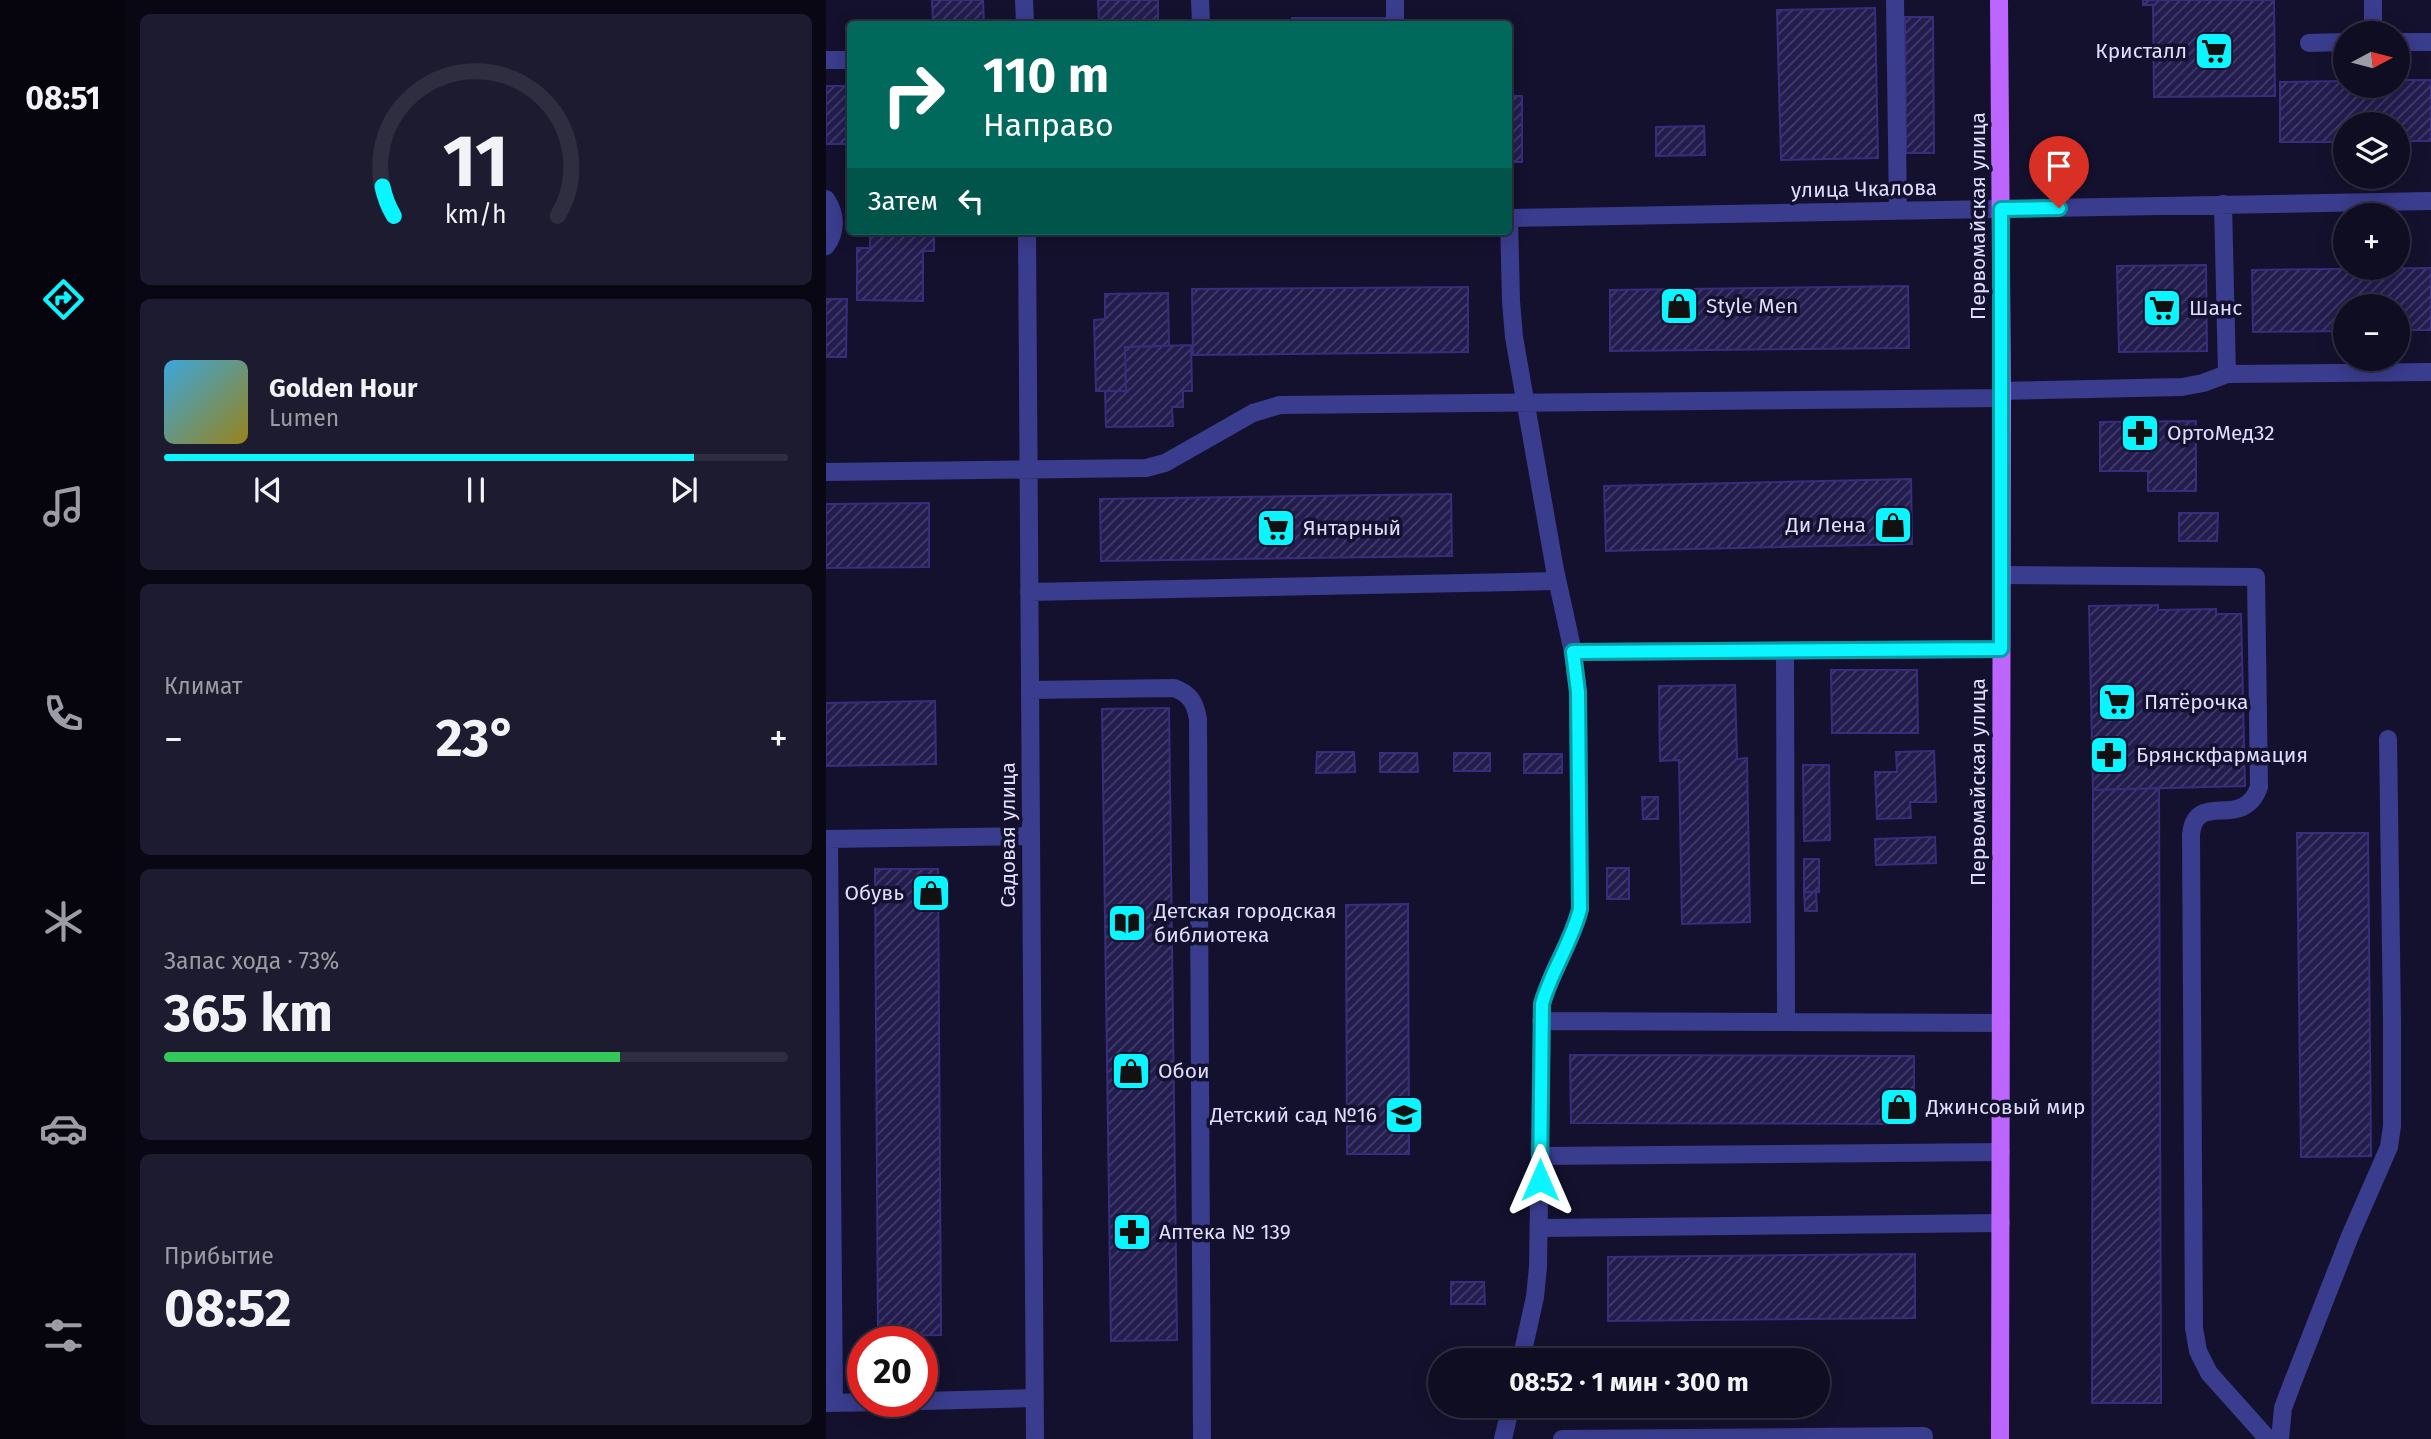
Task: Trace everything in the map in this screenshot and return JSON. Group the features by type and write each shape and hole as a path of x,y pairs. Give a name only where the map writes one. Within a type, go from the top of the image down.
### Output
{"main road":[{"name":"Первомайская улица","path":"1999,0 2000,1439"}],"street":[{"path":"1024,0 1025,21"},
{"path":"1200,0 1200,21"},
{"path":"1395,0 1395,21"},
{"path":"1895,0 1898,211"},
{"path":"2373,0 2373,21"},
{"path":"2309,43 2333,42"},
{"path":"2410,42 2431,42"},
{"path":"826,60 847,60"},
{"path":"826,199 833,209 834,222 832,238 826,247"},
{"name":"улица Чкалова","path":"1512,218 2431,201"},
{"path":"2223,204 2227,374"},
{"name":"Садовая улица","path":"1027,235 1035,1439"},
{"path":"1510,235 1513,325 1578,692 1580,909 1576,926 1546,990 1541,1021 1540,1227 1535,1297 1524,1348"},
{"path":"826,472 1146,468 1165,463 1253,413 1280,405 2001,394 2182,387 2227,374 2431,372"},
{"path":"2001,575 2256,577 2259,787 2255,799 2248,806 2206,812 2197,817 2192,825 2191,835 2194,1328 2198,1351 2209,1373 2268,1439"},
{"path":"1029,592 1557,581"},
{"path":"1573,652 2001,649"},
{"path":"1785,651 1786,1022"},
{"path":"1030,690 1174,688 1186,693 1195,704 1198,719 1202,1439"},
{"path":"2280,1439 2283,1408 2350,1236 2389,1147 2392,1126 2392,1020 2388,739"},
{"path":"830,1403 827,839 1031,836"},
{"path":"1541,1021 2001,1023"},
{"path":"1540,1156 2001,1152"},
{"path":"1540,1227 2001,1223"},
{"path":"938,1401 1034,1398"},
{"path":"1503,1439 1508,1418"},
{"path":"1562,1439 1924,1436"}],"building":[{"path":"932,0 983,0 984,21 933,21"},
{"path":"1098,0 1158,0 1158,21 1099,21"},
{"name":"Кристалл","path":"2143,0 2274,0 2275,96 2154,97 2153,5 2143,5"},
{"path":"1875,8 1878,158 1781,160 1777,10"},
{"path":"1905,17 1933,17 1934,153 1906,153"},
{"path":"1292,18 1385,18 1385,21 1292,21"},
{"path":"2410,80 2431,80 2431,141 2410,141 2410,112 2333,112 2333,142 2280,142 2280,82 2333,81 2333,98 2410,98"},
{"path":"826,86 847,86 847,144 826,144"},
{"path":"1512,96 1522,96 1522,162 1512,162"},
{"path":"1704,126 1705,155 1656,156 1656,127"},
{"path":"870,235 934,235 934,251 923,251 923,301 857,300 857,248 870,248"},
{"name":"Шанс","path":"2206,265 2207,351 2119,352 2117,266"},
{"path":"2410,268 2431,268 2431,330 2410,330 2410,294 2333,294 2333,331 2253,332 2252,270 2333,269 2333,280 2410,280"},
{"path":"1908,286 1909,348 1610,351 1610,290"},
{"path":"1468,287 1468,352 1193,355 1192,289"},
{"path":"1168,293 1169,346 1125,347 1126,391 1096,391 1094,320 1105,319 1105,294"},
{"path":"826,299 847,299 846,357 826,357"},
{"path":"1191,345 1192,391 1183,391 1183,407 1172,407 1173,426 1106,427 1105,391 1126,391 1125,347"},
{"path":"2196,421 2196,491 2148,491 2148,471 2100,471 2100,422"},
{"path":"1911,479 1912,544 1606,551 1604,486"},
{"name":"Янтарный","path":"1451,494 1452,556 1101,561 1100,499"},
{"path":"929,503 929,567 826,568 826,504"},
{"path":"2179,513 2218,513 2217,541 2179,541"},
{"path":"2158,605 2158,610 2216,609 2216,614 2241,614 2245,786 2093,790 2089,606"},
{"path":"1831,670 1917,670 1918,733 1832,733"},
{"path":"1735,685 1737,759 1747,758 1750,922 1682,924 1679,760 1660,761 1659,686"},
{"path":"935,701 936,764 826,766 826,703"},
{"path":"1169,708 1177,1340 1111,1341 1102,709"},
{"path":"1934,751 1936,802 1910,802 1911,818 1877,819 1875,772 1897,772 1896,752"},
{"path":"1317,752 1354,752 1355,772 1316,773"},
{"path":"1380,753 1417,753 1418,772 1380,772"},
{"path":"1454,753 1490,753 1490,771 1454,771"},
{"path":"1524,754 1562,754 1562,773 1524,773"},
{"path":"1803,765 1829,765 1830,840 1804,841"},
{"path":"2159,788 2161,1403 2092,1403 2093,790"},
{"path":"1642,797 1658,797 1658,819 1643,819"},
{"path":"2297,833 2368,833 2371,1156 2301,1157"},
{"path":"1935,837 1936,863 1876,865 1875,839"},
{"path":"1804,859 1819,859 1819,892 1804,892"},
{"path":"1607,868 1629,868 1629,899 1607,899"},
{"path":"875,869 938,869 941,1335 938,1335 938,1326 878,1326"},
{"path":"1804,892 1816,892 1817,911 1805,911"},
{"path":"1408,904 1409,1154 1347,1154 1346,905"},
{"path":"1570,1055 1914,1056 1914,1124 1571,1123"},
{"path":"1915,1254 1915,1318 1608,1321 1608,1257"},
{"path":"1451,1282 1484,1282 1485,1304 1451,1304"}],"place":[{"name":"Кристалл","path":"2214,51"},
{"name":"Style Men","path":"1679,306"},
{"name":"Шанс","path":"2162,308"},
{"name":"ОртоМед32","path":"2140,433"},
{"name":"Ди Лена","path":"1893,525"},
{"name":"Янтарный","path":"1276,528"},
{"name":"Пятёрочка","path":"2117,702"},
{"name":"Брянскфармация","path":"2109,755"},
{"name":"Обувь","path":"931,893"},
{"name":"Детская городская библиотека","path":"1127,923"},
{"name":"Обои","path":"1131,1071"},
{"name":"Джинсовый мир","path":"1899,1107"},
{"name":"Детский сад №16","path":"1404,1115"},
{"name":"Аптека № 139","path":"1132,1232"}],"route":[{"path":"1540,1180 1542,1004 1576,926 1580,909 1578,692 1573,652 2001,649 2001,209 2059,208"}]}
